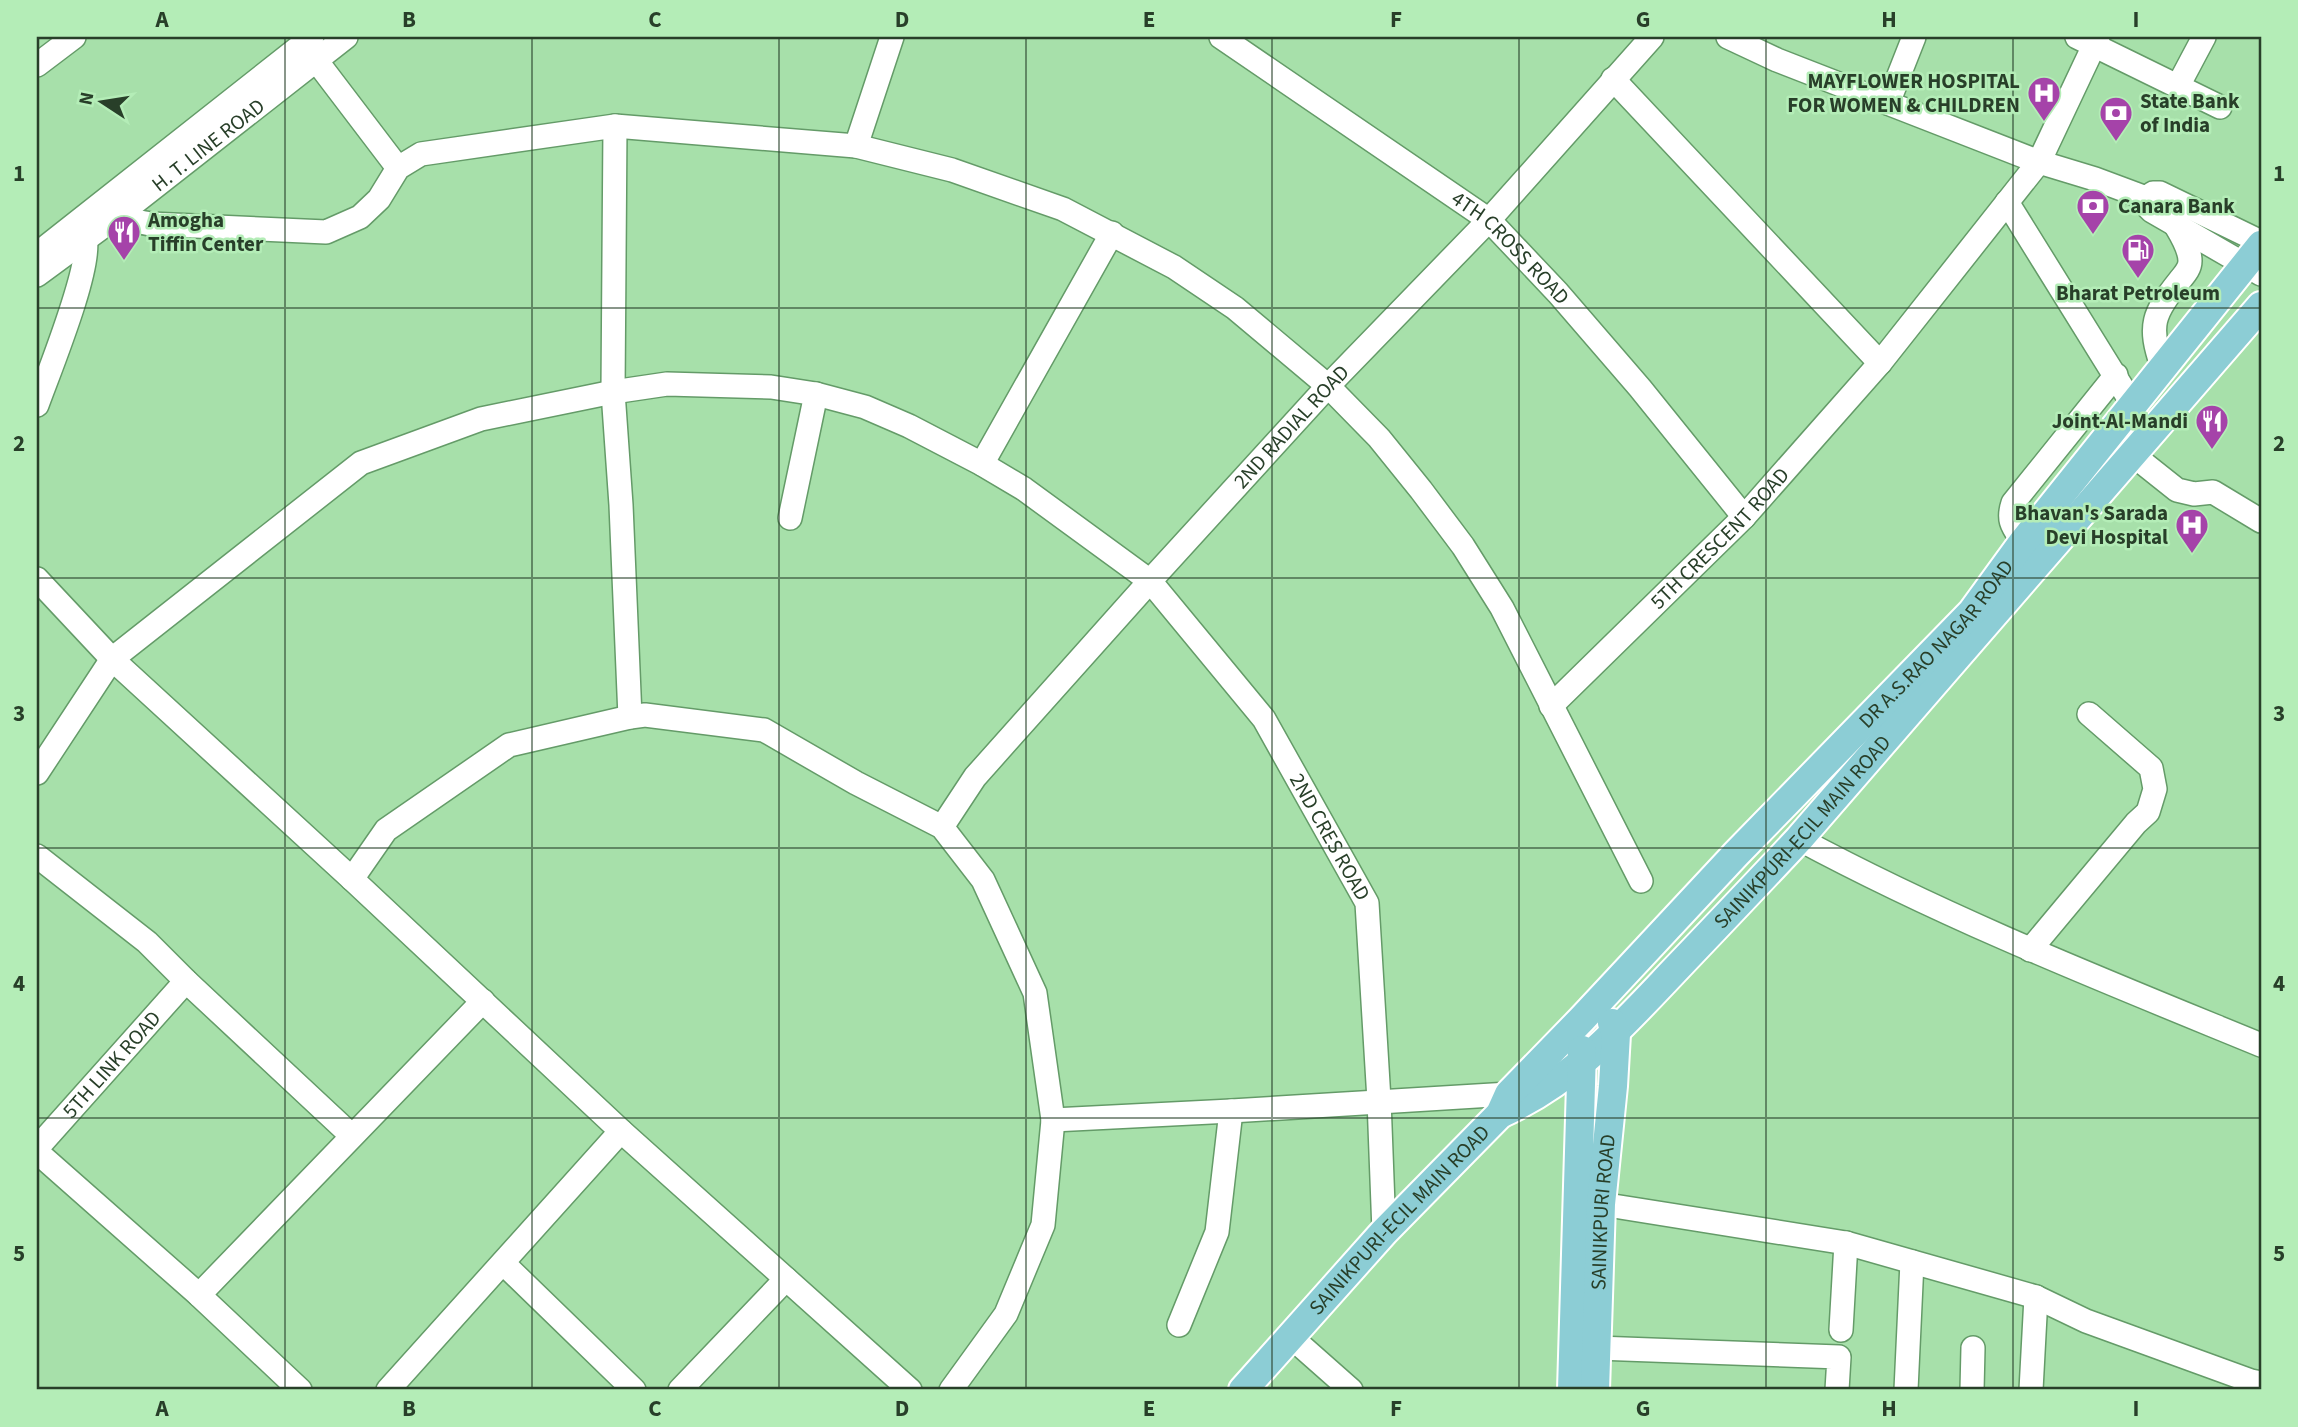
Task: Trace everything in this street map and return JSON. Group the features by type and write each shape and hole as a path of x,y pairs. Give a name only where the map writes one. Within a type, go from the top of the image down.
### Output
{"main road":[{"name":"DR A.S.RAO NAGAR ROAD","path":"1582,1019 1972,612 2023,542 2162,366 2257,256"},
{"name":"SAINIKPURI-ECIL MAIN ROAD","path":"1511,1103 1562,1079 1616,1034 1799,839 2133,455 2256,320"},
{"path":"1604,994 1616,1034"},
{"name":"SAINIKPURI-ECIL MAIN ROAD","path":"1243,1390 1384,1232 1511,1103 1582,1019"},
{"name":"SAINIKPURI ROAD","path":"1572,1390 1583,1062 1582,1019"},
{"name":"SAINIKPURI ROAD","path":"1595,1390 1601,1204 1616,1034"},
{"path":"1511,1103 1562,1100 1571,1105 1580,1116"}],"street":[{"path":"37,65 74,37"},
{"name":"H. T. LINE ROAD","path":"37,254 81,231 114,207 311,47 346,37"},
{"path":"856,146 892,37"},
{"name":"4TH CROSS ROAD","path":"1221,37 1489,220 1558,293 1640,388 1744,517"},
{"name":"2ND RADIAL ROAD","path":"942,827 975,777 1150,581 1328,386 1489,220 1652,37"},
{"path":"1728,37 1777,60 2039,162 2146,198"},
{"path":"1888,103 1914,37"},
{"path":"2178,86 2204,37"},
{"path":"2090,39 2220,107"},
{"name":"5TH CRESCENT ROAD","path":"1551,706 1744,517 1880,363 2039,162 2090,39"},
{"path":"311,47 398,168"},
{"path":"1613,79 1880,363"},
{"path":"615,126 613,392 630,717"},
{"path":"114,207 134,221 151,224 326,232 360,217 379,199 398,168 421,154 615,126 856,146 912,158 1063,209 1174,267 1234,308 1328,386 1378,438 1463,546 1502,608 1641,881"},
{"path":"2146,198 2153,193 2160,193 2257,256"},
{"path":"2146,198 2152,211 2176,226 2257,256"},
{"path":"2007,202 2133,405"},
{"path":"2162,366 2154,341 2154,327 2158,312 2186,272 2190,260 2176,226"},
{"path":"37,405 83,270 81,231"},
{"name":"H. T. LINE ROAD","path":"37,275 81,231"},
{"path":"982,464 1112,233"},
{"path":"2023,542 2012,526 2009,514 2013,503 2116,375"},
{"name":"2ND CRES ROAD","path":"37,773 112,659 361,463 481,419 613,392 667,384 771,387 816,394 864,407 898,421 982,464 1024,489 1150,581 1264,719 1367,903 1384,1232"},
{"path":"790,518 816,394"},
{"path":"2133,455 2177,490 2194,494 2213,492 2261,521"},
{"path":"37,579 112,659 621,1131 910,1390"},
{"path":"2030,950 2148,812 2154,789 2151,768 2089,714"},
{"path":"352,879 386,830 509,745 645,715 764,730 856,783 942,827 983,880 1035,993 1052,1119 1043,1225 1006,1314 951,1390"},
{"path":"1799,839 1879,881 2030,950 2261,1045"},
{"path":"37,856 147,942 352,1136"},
{"name":"5TH LINK ROAD","path":"37,1150 186,981"},
{"path":"200,1295 482,1001"},
{"path":"1052,1119 1231,1111 1378,1100 1511,1103"},
{"path":"1179,1325 1217,1232 1231,1111"},
{"path":"388,1390 621,1131"},
{"path":"37,1150 200,1295 300,1390"},
{"path":"1601,1204 1846,1243 2036,1297 2086,1321 2261,1383"},
{"path":"1841,1330 1846,1243"},
{"path":"1906,1390 1912,1262"},
{"path":"503,1263 634,1390"},
{"path":"680,1390 786,1279"},
{"path":"2031,1390 2036,1297"},
{"path":"1291,1337 1351,1390"},
{"path":"1597,1348 1839,1357 1837,1390"},
{"path":"1972,1390 1973,1348"}],"place":[{"name":"MAYFLOWER HOSPITAL FOR WOMEN & CHILDREN","path":"2044,123"},
{"name":"State Bank of India","path":"2116,143"},
{"name":"Canara Bank","path":"2093,236"},
{"name":"Amogha Tiffin Center","path":"124,262"},
{"name":"Bharat Petroleum","path":"2138,280"},
{"name":"Joint-Al-Mandi","path":"2212,451"},
{"name":"Bhavan's Sarada Devi Hospital","path":"2192,555"}]}
